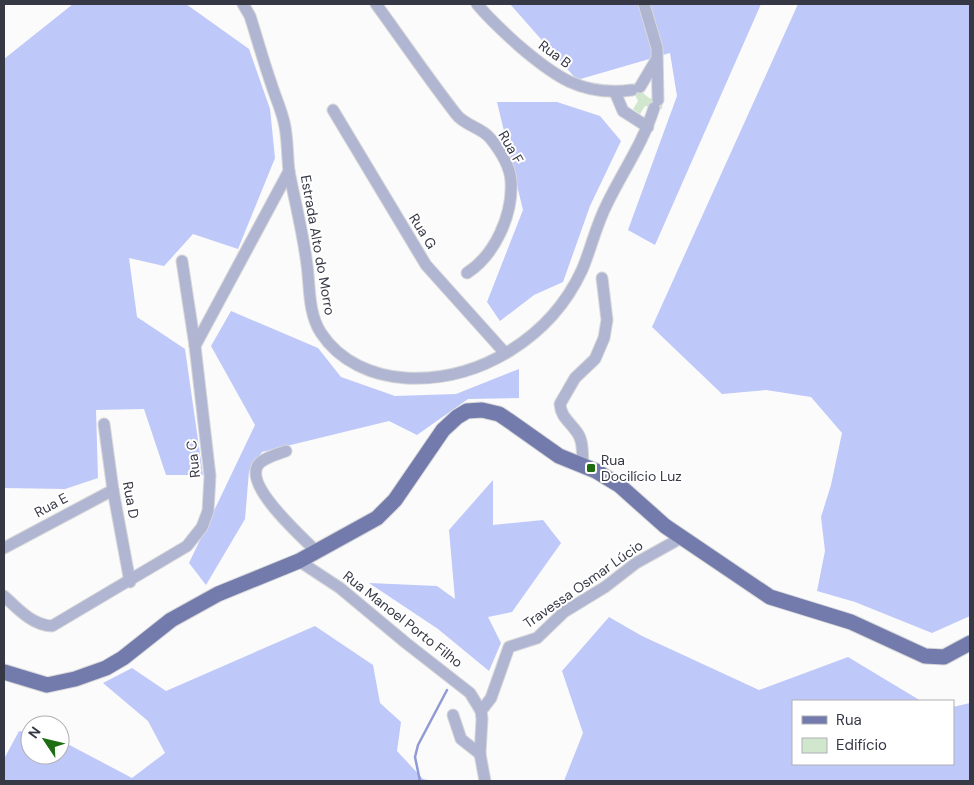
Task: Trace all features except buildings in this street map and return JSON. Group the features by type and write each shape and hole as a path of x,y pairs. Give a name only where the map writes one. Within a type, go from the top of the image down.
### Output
{"main road":[{"path":"4,672 47,685 75,680 116,663 171,620 204,601 299,561 383,514 443,430 457,416 467,412 482,410 499,414 559,456 602,474 619,485 681,538 770,597 850,622 931,658 944,656 970,643"}],"street":[{"name":"Estrada Alto do Morro","path":"243,4 252,20 285,122 289,171 307,265 310,298 321,333 340,354 364,369 384,375 416,378 449,375 469,370 505,353 537,332 556,310 573,285 582,270 608,201 640,145 656,104 658,68 656,48 644,4"},
{"name":"Rua F","path":"376,4 458,116 468,125 486,134 507,166 511,180 511,192 501,229 488,255 480,265 467,273"},
{"name":"Rua B","path":"477,4 497,27 544,67 565,80 585,88 615,92 636,88 656,60"},
{"path":"615,92 623,112 648,127"},
{"name":"Rua G","path":"333,110 426,265 505,353"},
{"path":"195,346 289,171"},
{"name":"Rua C","path":"4,596 42,626 52,626 130,582 187,546 202,527 208,511 210,476 195,346 182,261"},
{"path":"583,466 580,439 577,431 565,418 560,404 575,378 595,359 604,338 607,320 602,278"},
{"name":"Rua D","path":"104,424 113,490 130,582"},
{"path":"286,451 261,462 256,467 256,480 260,489 277,510 316,551"},
{"name":"Rua E","path":"4,548 113,490"},
{"name":"Travessa Osmar Lúcio","path":"481,711 490,698 509,647 537,638 564,612 605,587 636,563 681,538"},
{"name":"Rua Manoel Porto Filho","path":"299,561 340,588 406,643 470,692 481,711"},
{"path":"481,711 480,754 485,781"},
{"path":"453,714 461,739 480,754"}],"shaded area":[{"path":"73,4 186,4 249,49 270,109 275,158 238,249 193,234 164,266 129,258 137,317 185,349 203,475 166,475 144,409 96,410 98,478 65,489 4,488 4,59"},
{"path":"510,4 761,4 655,245 628,230 677,96 670,53 577,80"},
{"path":"798,4 970,4 970,616 932,633 855,602 817,591 825,551 821,517 831,485 842,433 811,397 766,390 722,394 652,327"},
{"path":"497,102 557,102 600,116 621,141 590,206 563,282 534,295 500,321 487,302 523,210"},
{"path":"231,311 318,348 341,377 395,396 456,394 519,369 519,398 468,399 417,435 389,421 262,452 249,471 245,519 206,585 189,563 255,425 211,346"},
{"path":"493,480 493,525 543,520 561,543 512,612 488,617 501,643 489,671 438,629 369,583 437,586 455,599 449,530"},
{"path":"609,617 642,636 759,690 848,657 919,700 792,700 792,765 954,765 954,707 970,703 970,781 564,781 583,733 562,671"},
{"path":"315,626 373,665 380,703 401,722 397,751 423,779 433,781 4,781 4,759 19,731 20,765 70,765 70,745 132,778 165,753 148,721 103,683 132,668 166,691"}],"waterway":[{"path":"420,781 415,757 418,745 447,690"}],"place":[{"name":"Rua Docilício Luz","path":"591,468"}]}
